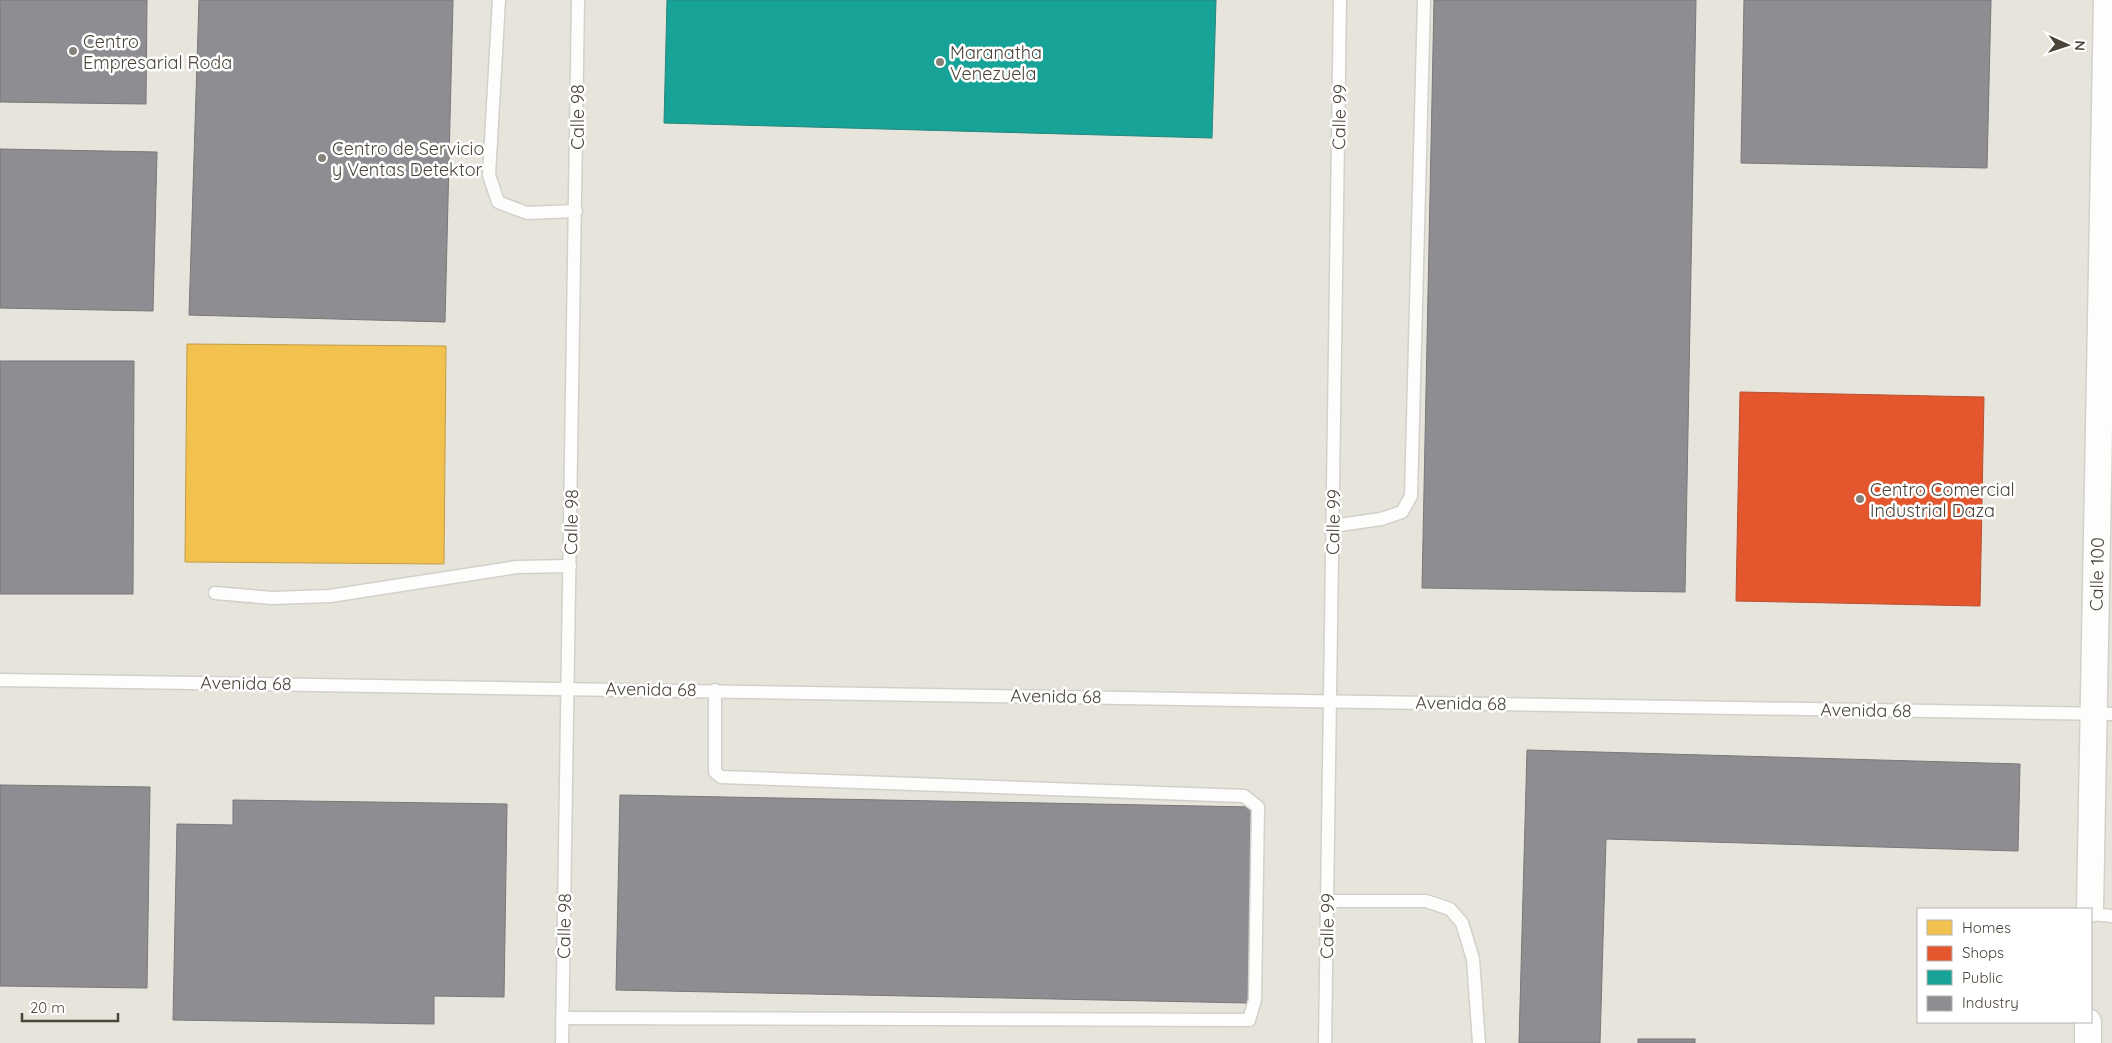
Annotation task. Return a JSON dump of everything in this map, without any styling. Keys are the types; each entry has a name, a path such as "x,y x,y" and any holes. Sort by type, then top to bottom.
{"street":[{"name":"Calle 100","path":"2090,908 2103,714 2107,0"},
{"path":"2088,1023 2088,1043"}],"lane":[{"path":"499,0 489,175 498,202 527,213 576,211"},
{"name":"Calle 98","path":"562,1043 578,0"},
{"name":"Calle 99","path":"1325,1043 1334,526 1340,0"},
{"path":"1334,526 1381,519 1402,512 1411,496 1424,0"},
{"path":"215,593 272,598 330,596 517,567 570,566"},
{"name":"Avenida 68","path":"0,680 715,690 2103,714"},
{"path":"562,1018 1249,1020 1255,1000 1258,807 1244,796 721,777 715,772 715,690"},
{"path":"1327,901 1426,901 1450,909 1462,923 1473,959 1479,1043"},
{"path":"2092,914 2112,916"}],"shaded area":[{"path":"0,0 2112,0 2112,1043 0,1043"}],"building: Homes":[{"path":"187,344 446,346 444,564 185,562"}],"building: Shops":[{"name":"Centro Comercial Industrial Daza","path":"1740,392 1984,397 1980,606 1736,601"}],"building: Public":[{"name":"Maranatha Venezuela","path":"667,0 1216,0 1212,138 664,123"}],"building: Industry":[{"name":"Centro Empresarial Roda","path":"0,0 147,0 146,104 0,102"},
{"name":"Centro de Servicio y Ventas Detektor","path":"199,0 453,0 445,322 189,315"},
{"path":"1434,0 1696,0 1685,592 1422,588"},
{"path":"1744,0 1991,0 1987,168 1741,163"},
{"path":"0,149 157,152 153,311 0,308"},
{"path":"0,361 134,361 133,594 0,594"},
{"path":"1527,750 2020,764 2018,851 1606,839 1600,1043 1519,1043"},
{"path":"0,785 150,787 147,988 0,986"},
{"path":"620,795 1252,807 1248,1003 616,990"},
{"path":"233,800 507,804 504,997 434,996 434,1024 173,1020 177,824 233,825"},
{"path":"1638,1039 1695,1039 1695,1043 1638,1043"}],"place":[{"name":"Centro Empresarial Roda","path":"73,51"},
{"name":"Maranatha Venezuela","path":"940,62"},
{"name":"Centro de Servicio y Ventas Detektor","path":"322,158"},
{"name":"Centro Comercial Industrial Daza","path":"1860,499"}]}
